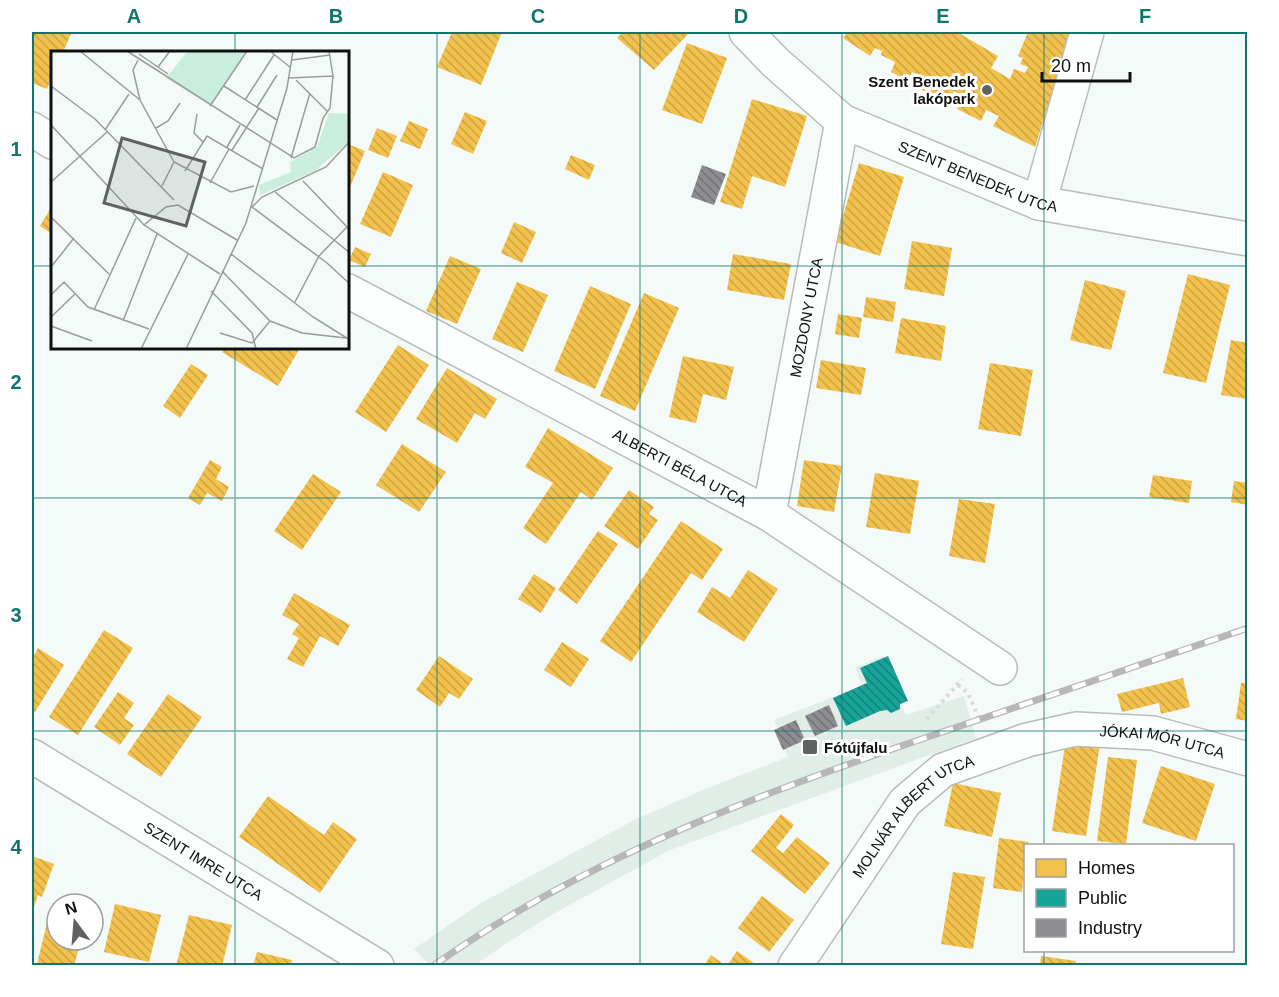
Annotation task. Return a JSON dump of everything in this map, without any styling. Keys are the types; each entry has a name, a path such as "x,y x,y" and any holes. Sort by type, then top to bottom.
{"street":[{"name":"SZENT BENEDEK UTCA","path":"746,32 842,121 1039,203 1248,239"},
{"path":"1039,203 1087,32"},
{"name":"MOZDONY UTCA","path":"769,514 842,121"},
{"path":"32,129 51,141"},
{"name":"ALBERTI BÉLA UTCA","path":"350,292 769,514 989,660"},
{"name":"MOLNÁR ALBERT UTCA","path":"795,966 905,802 944,771 1027,740 1076,729"},
{"name":"JÓKAI MÓR UTCA","path":"1076,729 1153,733 1248,759"},
{"name":"SZENT IMRE UTCA","path":"32,756 376,966"}],"path":[{"path":"927,719 958,685 989,660"},
{"path":"958,685 968,693 991,752"}],"shaded area":[{"path":"883,656 906,715 964,696 976,738 670,850 553,914 475,965 430,965 414,949 481,903 634,820 705,789 788,757 774,720 862,686 855,667"}],"building: Homes":[{"path":"32,32 72,32 63,51 51,51 51,79 47,89 32,83"},
{"path":"452,32 502,32 481,85 437,67"},
{"path":"623,32 690,32 654,70 617,38"},
{"name":"Szent Benedek lakópark","path":"848,32 957,32 998,56 991,68 1010,79 1014,69 1025,73 1028,67 1020,64 1023,58 1018,56 1028,32 1071,32 1035,147 993,126 999,116 986,110 981,121 957,109 963,96 954,91 947,103 918,88 924,78 912,72 908,81 891,72 895,62 881,55 882,51 875,48 870,56 843,38"},
{"path":"687,43 727,58 702,124 662,110"},
{"path":"752,99 807,116 785,187 752,176 742,209 720,202"},
{"path":"465,112 487,121 473,154 451,144"},
{"path":"409,121 428,129 420,149 400,141"},
{"path":"377,128 397,136 388,158 368,150"},
{"path":"350,145 365,151 350,187"},
{"path":"571,155 595,165 589,180 565,169"},
{"path":"859,163 904,177 880,256 835,242"},
{"path":"383,172 413,185 391,237 360,224"},
{"path":"51,208 51,233 40,226"},
{"path":"514,222 536,232 522,263 501,253"},
{"path":"912,241 952,248 944,296 904,289"},
{"path":"355,247 371,254 365,267 350,260"},
{"path":"733,254 791,264 784,300 727,290"},
{"path":"450,256 481,269 457,324 426,311"},
{"path":"1188,274 1230,285 1206,383 1163,373"},
{"path":"1085,280 1126,291 1111,350 1070,340"},
{"path":"517,282 548,295 523,352 492,339"},
{"path":"590,286 631,304 595,389 554,371"},
{"path":"644,293 679,308 635,411 600,396"},
{"path":"866,297 896,302 893,322 863,317"},
{"path":"838,314 862,318 859,338 835,334"},
{"path":"901,318 946,326 941,361 895,353"},
{"path":"1231,340 1248,343 1248,399 1221,395"},
{"path":"398,345 429,365 386,432 355,412"},
{"path":"223,350 299,350 278,386 222,352"},
{"path":"683,356 734,367 726,400 703,394 696,423 669,417"},
{"path":"821,360 866,368 861,395 816,388"},
{"path":"990,363 1033,370 1021,436 978,429"},
{"path":"191,364 208,375 180,418 163,406"},
{"path":"447,368 497,399 485,419 475,413 457,443 416,419"},
{"path":"548,428 613,468 592,500 581,492 546,544 523,528 553,483 525,467"},
{"path":"402,444 446,472 419,512 376,485"},
{"path":"210,460 222,467 216,479 229,487 222,501 207,493 200,505 188,498"},
{"path":"804,460 842,466 834,512 797,506"},
{"path":"875,473 919,481 910,534 866,527"},
{"path":"313,474 341,492 302,550 274,531"},
{"path":"1153,475 1192,481 1189,503 1149,497"},
{"path":"1234,481 1248,483 1248,505 1231,502"},
{"path":"629,490 654,507 649,514 658,520 638,549 604,526"},
{"path":"959,499 995,504 985,563 949,556"},
{"path":"681,521 723,549 702,580 691,573 631,662 600,641"},
{"path":"598,531 618,544 577,604 558,590"},
{"path":"748,570 778,589 744,642 697,612 712,587 730,598"},
{"path":"534,574 556,588 541,613 518,599"},
{"path":"294,593 350,625 338,646 320,636 303,667 287,659 299,638 292,634 299,624 282,615"},
{"path":"104,630 133,648 78,735 49,717"},
{"path":"562,642 589,659 571,687 544,670"},
{"path":"38,648 64,665 35,712 32,710 32,659"},
{"path":"439,656 473,679 459,699 449,693 440,707 416,690"},
{"path":"1183,678 1190,707 1161,714 1159,703 1122,712 1117,694"},
{"path":"1241,683 1248,683 1248,721 1236,719"},
{"path":"118,692 134,703 124,718 134,725 120,745 94,727"},
{"path":"168,694 202,717 161,777 127,754"},
{"path":"1066,739 1100,744 1086,836 1052,831"},
{"path":"1108,757 1137,760 1126,844 1097,841"},
{"path":"1161,766 1215,784 1196,841 1142,823"},
{"path":"953,783 1001,793 992,837 944,826"},
{"path":"268,796 324,835 333,822 357,839 320,893 239,837"},
{"path":"781,814 794,825 776,848 783,853 797,837 830,863 805,894 751,851"},
{"path":"999,838 1029,842 1024,844 1022,892 993,888"},
{"path":"32,856 54,864 42,897 38,895 32,913"},
{"path":"953,872 985,877 973,949 941,944"},
{"path":"762,896 794,920 769,952 738,928"},
{"path":"115,904 161,915 149,962 104,952"},
{"path":"189,915 232,925 222,966 176,966"},
{"path":"45,931 45,952 78,952 74,966 37,964"},
{"path":"737,951 758,966 727,966"},
{"path":"257,952 292,960 291,966 253,966"},
{"path":"711,955 726,966 704,966"},
{"path":"1041,956 1076,961 1075,966 1040,966"}],"building: Public":[{"path":"888,656 908,701 900,704 900,709 891,713 887,710 880,711 846,726 833,698 867,683 860,668"}],"building: Industry":[{"path":"702,165 726,174 714,205 691,197"},
{"path":"829,705 838,726 815,736 805,716"},
{"path":"796,720 805,740 783,750 774,730"}],"railway":[{"path":"433,966 496,924 562,887 698,822 838,768 1248,628"}],"place":[{"name":"Szent Benedek lakópark","path":"987,90"},
{"name":"Fótújfalu","path":"810,747"}]}
